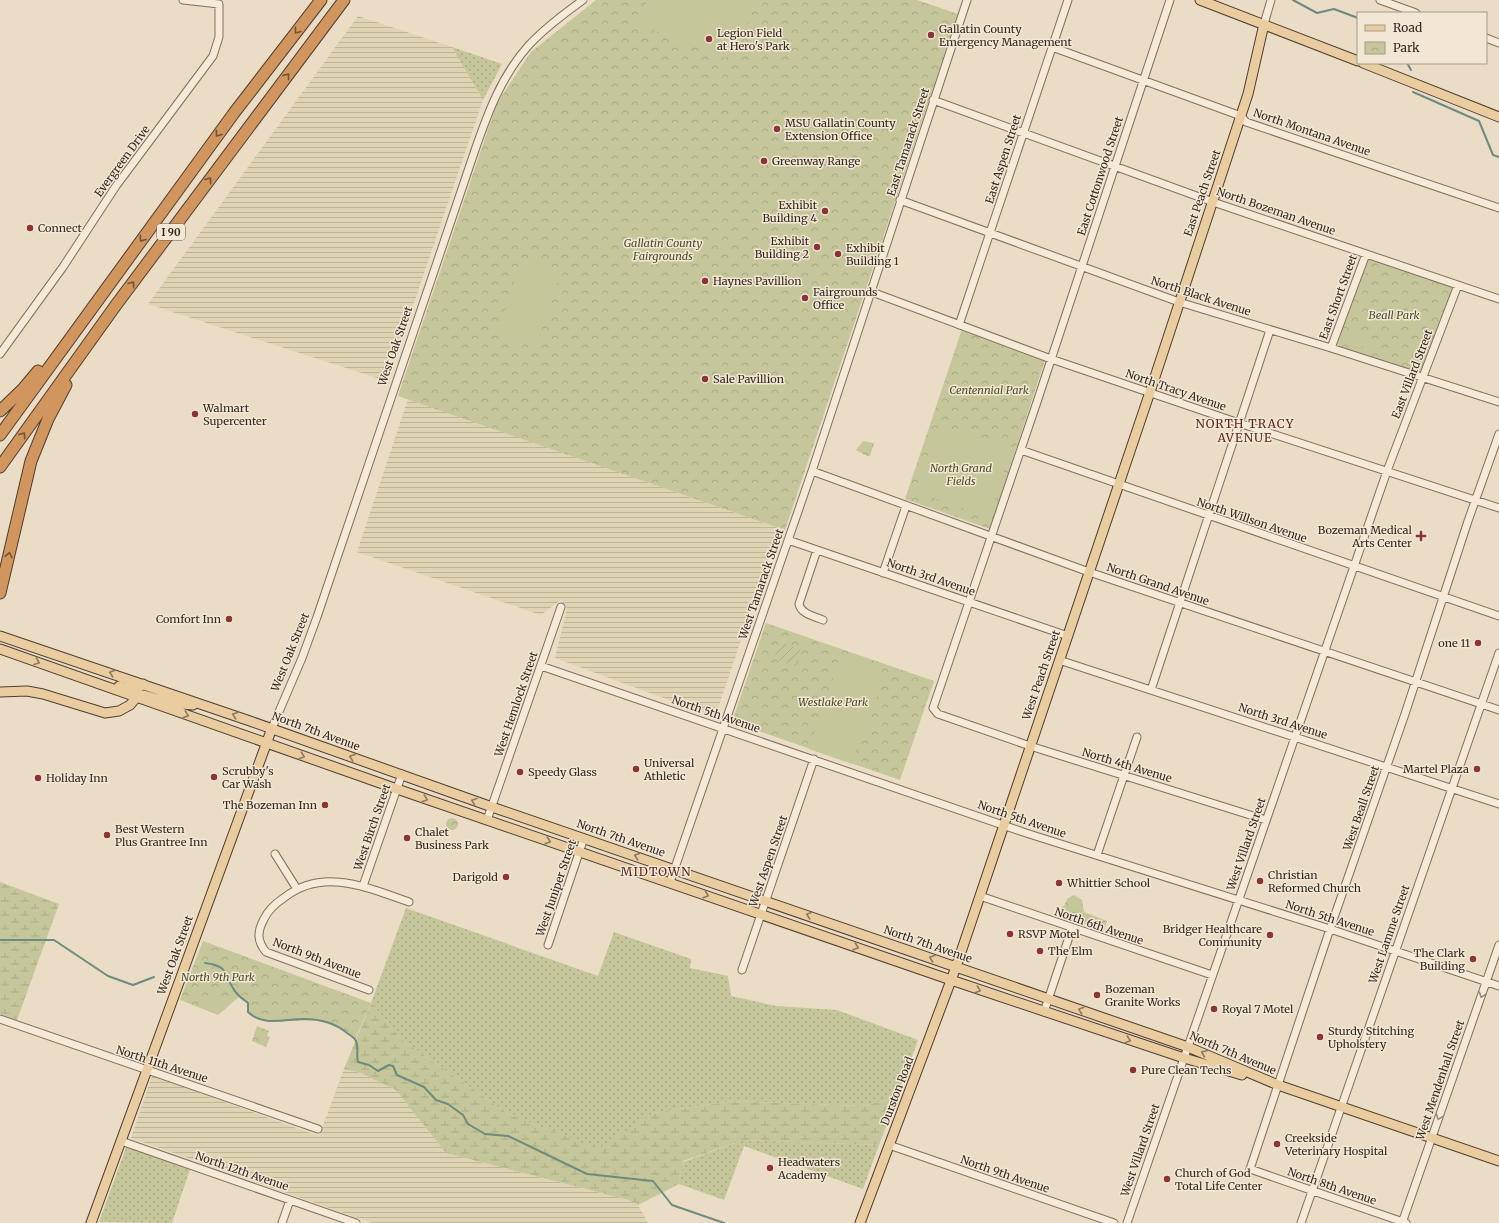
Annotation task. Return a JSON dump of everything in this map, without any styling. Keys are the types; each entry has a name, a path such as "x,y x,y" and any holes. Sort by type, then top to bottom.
{"highway":[{"name":"I 90","path":"0,435 234,113 321,0"},
{"name":"I 90","path":"0,467 116,305 344,0"},
{"path":"0,411 23,389 96,302"},
{"path":"0,593 31,461 48,419 66,385 116,305"}],"main road":[{"path":"1200,0 1357,61"},
{"name":"East Peach Street","path":"1150,392 1248,94 1264,24"},
{"path":"1366,64 1499,117"},
{"name":"West Peach Street","path":"956,967 1150,392"},
{"name":"North 7th Avenue","path":"0,636 272,728 492,807 674,868 956,967 1188,1046 1278,1085"},
{"name":"North 7th Avenue","path":"0,649 397,789 1044,1012 1184,1058 1278,1085 1499,1162"},
{"path":"54,669 81,673 130,689 138,688 143,684"},
{"path":"0,692 23,691 43,694 105,713 119,711 130,705 136,698 147,695 171,702 207,706"},
{"name":"West Oak Street","path":"91,1223 265,743 272,728"},
{"name":"Durston Road","path":"860,1223 956,967"}],"street":[{"name":"Evergreen Drive","path":"0,354 63,267 116,186 213,56 219,37 219,4 183,0"},
{"name":"West Oak Street","path":"272,728 302,658 317,617 474,153 494,99 528,46 541,33 583,0"},
{"name":"East Tamarack Street","path":"872,292 900,200 967,0"},
{"name":"East Aspen Street","path":"959,325 1068,0"},
{"name":"East Cottonwood Street","path":"970,602 1170,0"},
{"name":"East Peach Street","path":"1264,24 1271,0"},
{"path":"1380,0 1413,12"},
{"path":"1487,38 1499,43"},
{"name":"North Montana Avenue","path":"1052,47 1241,116 1246,122 1499,208"},
{"name":"North Bozeman Avenue","path":"933,100 1213,202 1499,299"},
{"name":"North Black Avenue","path":"900,200 1179,302 1331,348 1499,402"},
{"name":"East Short Street","path":"1331,348 1366,254"},
{"name":"East Villard Street","path":"1387,472 1458,285"},
{"name":"North Tracy Avenue","path":"872,292 1051,359 1239,423 1499,508"},
{"name":"West Tamarack Street","path":"670,882 812,472 872,292"},
{"path":"1152,690 1270,330"},
{"name":"West Beall Street","path":"1250,1169 1330,929 1387,767 1475,500 1499,434"},
{"name":"North Willson Avenue","path":"1021,450 1499,616"},
{"name":"North Grand Avenue","path":"812,472 1089,572 1499,710"},
{"name":"West Villard Street","path":"1127,1223 1387,472"},
{"path":"883,573 906,506"},
{"name":"North 3rd Avenue","path":"788,540 1068,636"},
{"path":"817,550 799,604 801,610 823,620"},
{"name":"North 4th Avenue","path":"970,602 934,708 938,714 1030,746 1266,820"},
{"name":"West Hemlock Street","path":"487,820 561,607"},
{"name":"West Lamme Street","path":"1301,1223 1340,1107 1499,653"},
{"name":"North 3rd Avenue","path":"1059,660 1499,804"},
{"name":"North 5th Avenue","path":"541,666 723,727 1004,825 1330,929 1499,986"},
{"path":"1097,855 1137,737"},
{"name":"West Aspen Street","path":"742,970 814,759"},
{"name":"West Birch Street","path":"363,886 402,774"},
{"name":"West Juniper Street","path":"548,945 584,838"},
{"path":"275,854 297,889 321,881 344,882 363,886 409,902"},
{"name":"North 9th Avenue","path":"297,889 270,909 258,934 260,945 266,952 369,990"},
{"name":"North 6th Avenue","path":"980,896 1212,975"},
{"path":"1044,1012 1072,928"},
{"name":"West Mendenhall Street","path":"1403,1223 1431,1138 1499,945"},
{"name":"North 11th Avenue","path":"0,1019 146,1071 218,1094 318,1129"},
{"name":"North 12th Avenue","path":"121,1141 356,1223"},
{"name":"North 9th Avenue","path":"889,1145 1114,1223"},
{"name":"North 8th Avenue","path":"1250,1169 1403,1223"},
{"path":"282,1223 290,1200"}],"shaded area":[{"path":"358,16 452,47 483,100 404,332 380,379 148,304"},
{"path":"408,399 779,528 715,717 555,658 567,608 561,600 541,615 357,552"},
{"path":"344,1069 361,1073 396,1089 446,1153 629,1200 638,1205 648,1223 372,1223 131,1138 152,1076 319,1136"}],"green space":[{"name":"Gallatin County Fairgrounds","path":"596,0 917,0 958,14 785,530 398,396 497,103 531,52"},
{"name":"Legion Field at Hero's Park","path":"647,0 749,0 749,19 738,52 725,58 640,25"},
{"path":"452,47 502,64 483,100"},
{"name":"Beall Park","path":"1366,254 1458,285 1423,377 1331,348"},
{"path":"523,257 562,270 536,346 497,333"},
{"name":"Centennial Park","path":"962,329 1045,360 990,529 905,499"},
{"path":"1345,330 1372,338 1369,349 1342,340"},
{"name":"North Grand Fields","path":"943,426 1008,447 1010,452 991,513 985,516 919,493 916,488 938,427"},
{"path":"863,441 874,443 870,456 856,450"},
{"name":"Westlake Park","path":"766,623 934,681 900,780 732,722"},
{"path":"779,642 801,650 796,666 774,659"},
{"path":"851,657 873,666 882,677 866,738 858,744 852,764 809,749 836,670 844,658"},
{"path":"452,818 456,820 458,824 456,828 452,830 448,828 446,824 448,820"},
{"path":"0,882 59,904 17,1020 0,1014"},
{"path":"1074,895 1082,900 1084,912 1107,921 1104,931 1054,914 1056,910 1064,906 1067,899"},
{"path":"406,908 598,976 614,932 691,959 690,968 728,976 731,996 776,1006 837,1010 918,1040 897,1098 862,1106 732,1101 654,1113 599,1150 507,1113 402,1040 371,1003"},
{"name":"North 9th Park","path":"203,941 371,1003 355,1040 340,1028 329,1023 308,1020 275,1021 256,1017 248,1012 248,1003 239,997 218,1015 180,1000"},
{"path":"209,993 220,995 219,1006 208,1004"},
{"path":"371,1003 402,1040 507,1113 598,1149 654,1113 732,1101 862,1106 897,1098 879,1145 744,1140 683,1161 679,1184 638,1205 629,1200 446,1153 396,1090 361,1073 344,1069"},
{"path":"257,1026 269,1031 267,1036 270,1037 266,1047 252,1041"},
{"path":"744,1140 879,1145 863,1189 744,1146 724,1200 679,1184 683,1162"},
{"path":"127,1145 191,1166 172,1223 99,1222"}],"waterway":[{"path":"1293,0 1317,13 1334,9 1357,18"},
{"path":"1408,64 1411,70"},
{"path":"1413,92 1479,121 1493,155 1499,157"},
{"path":"0,940 54,940 108,976 133,985 154,977"},
{"path":"205,963 218,966 224,971 236,993 248,1003 248,1012 254,1017 267,1021 304,1019 315,1020 327,1022 337,1027 352,1036 356,1041 358,1062 369,1065 378,1071 389,1065 393,1066 397,1075 424,1087 436,1100 448,1104 463,1115 468,1124 485,1134 508,1136 587,1174 653,1181 672,1205 724,1223"}],"place":[{"name":"Gallatin County Emergency Management","path":"931,35"},
{"name":"Legion Field at Hero's Park","path":"709,39"},
{"name":"MSU Gallatin County Extension Office","path":"777,129"},
{"name":"Greenway Range","path":"764,161"},
{"name":"Exhibit Building 4","path":"825,211"},
{"name":"Connect","path":"30,228"},
{"name":"Exhibit Building 2","path":"817,247"},
{"name":"Exhibit Building 1","path":"838,254"},
{"name":"Haynes Pavillion","path":"705,281"},
{"name":"Fairgrounds Office","path":"805,298"},
{"name":"Sale Pavillion","path":"705,379"},
{"name":"Walmart Supercenter","path":"195,414"},
{"name":"Bozeman Medical Arts Center","path":"1421,536"},
{"name":"Comfort Inn","path":"229,619"},
{"name":"one 11","path":"1478,643"},
{"name":"Universal Athletic","path":"636,769"},
{"name":"Martel Plaza","path":"1477,769"},
{"name":"Speedy Glass","path":"520,772"},
{"name":"Scrubby's Car Wash","path":"214,777"},
{"name":"Holiday Inn","path":"38,778"},
{"name":"The Bozeman Inn","path":"325,805"},
{"name":"Best Western Plus Grantree Inn","path":"107,835"},
{"name":"Chalet Business Park","path":"407,838"},
{"name":"Darigold","path":"506,877"},
{"name":"Christian Reformed Church","path":"1260,881"},
{"name":"Whittier School","path":"1059,883"},
{"name":"RSVP Motel","path":"1010,934"},
{"name":"Bridger Healthcare Community","path":"1270,935"},
{"name":"The Elm","path":"1040,951"},
{"name":"The Clark Building","path":"1473,959"},
{"name":"Bozeman Granite Works","path":"1097,995"},
{"name":"Royal 7 Motel","path":"1214,1009"},
{"name":"Sturdy Stitching Upholstery","path":"1320,1037"},
{"name":"Pure Clean Techs","path":"1133,1070"},
{"name":"Creekside Veterinary Hospital","path":"1277,1144"},
{"name":"Headwaters Academy","path":"770,1168"},
{"name":"Church of God Total Life Center","path":"1167,1179"}],"district":[{"name":"NORTH TRACY AVENUE","path":"1245,430"},
{"name":"MIDTOWN","path":"656,871"}]}
